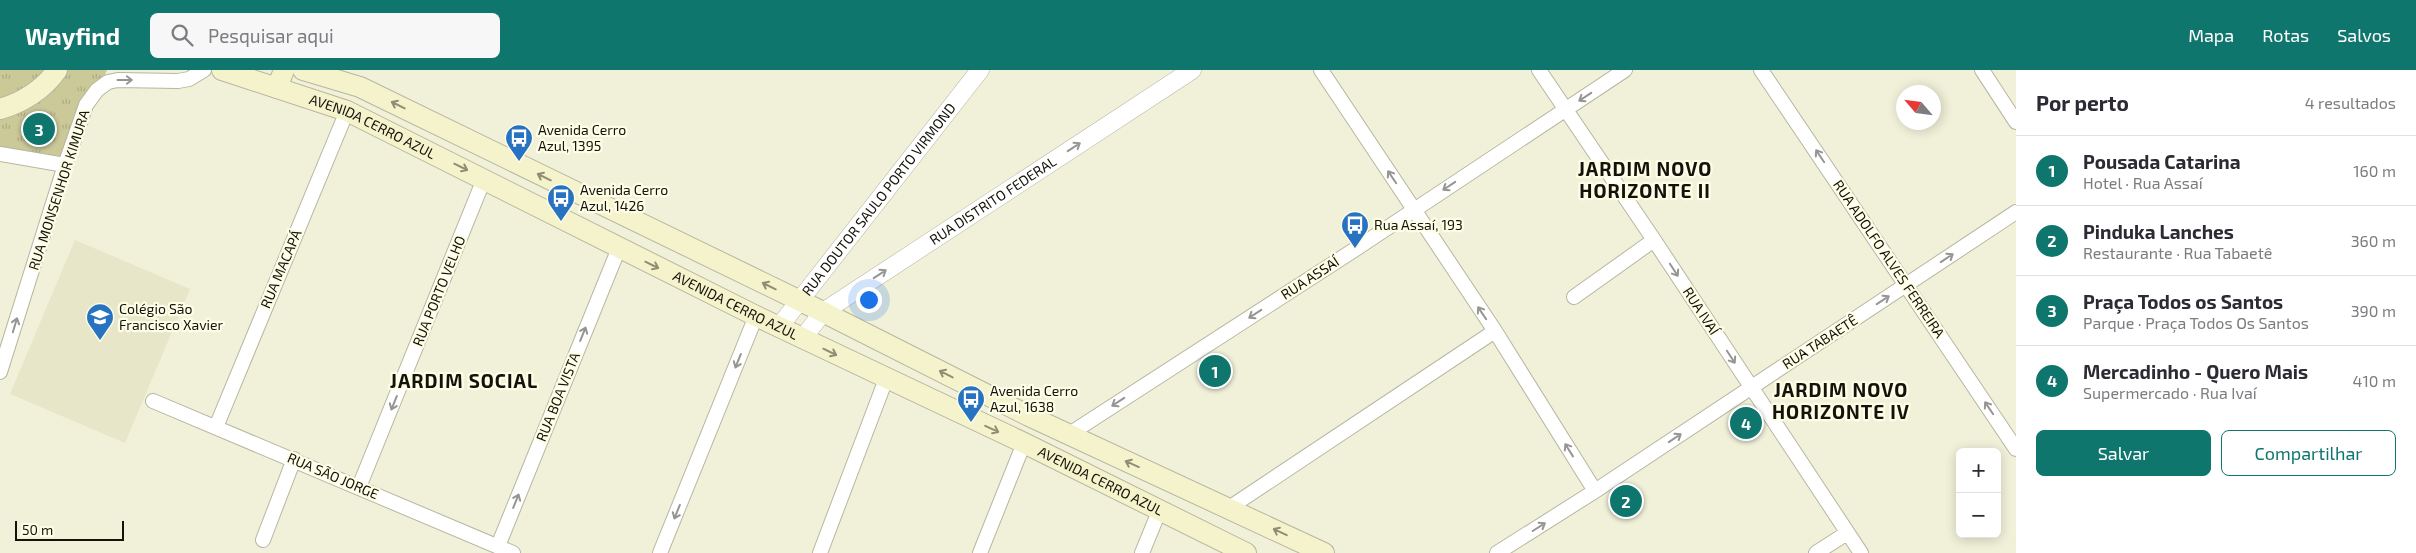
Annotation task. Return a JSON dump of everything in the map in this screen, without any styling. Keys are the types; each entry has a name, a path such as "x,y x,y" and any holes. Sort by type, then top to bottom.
{"main road":[{"path":"0,109 27,98 52,78 58,70"},
{"name":"AVENIDA CERRO AZUL","path":"222,70 285,84 347,111 756,316 1024,443 1246,553"},
{"path":"285,84 302,70"},
{"name":"AVENIDA CERRO AZUL","path":"302,70 360,86 823,312 1068,435 1324,553"},
{"path":"963,415 964,406 968,402 977,402 1010,414 1029,416"}],"street":[{"name":"RUA MONSENHOR KIMURA","path":"0,372 86,104 97,90 108,82 118,80 178,82 189,79 204,70"},
{"name":"RUA DOUTOR SAULO PORTO VIRMOND","path":"779,327 980,70"},
{"name":"RUA DISTRITO FEDERAL","path":"803,338 823,312 1192,70"},
{"path":"1321,70 1494,331 1595,491"},
{"name":"RUA IVAÍ","path":"1539,70 1861,553"},
{"name":"RUA ASSAÍ","path":"1068,435 1625,70"},
{"name":"RUA ADOLFO ALVES FERREIRA","path":"1761,70 2016,449"},
{"path":"1982,70 2016,122"},
{"name":"RUA MACAPÁ","path":"216,427 347,111"},
{"path":"0,154 65,165"},
{"name":"RUA PORTO VELHO","path":"360,487 484,179"},
{"name":"RUA TABAETÊ","path":"1497,553 1595,491 2016,212"},
{"path":"1574,297 1654,240"},
{"name":"RUA BOA VISTA","path":"498,546 618,248"},
{"path":"660,553 756,316"},
{"path":"1229,508 1494,331"},
{"path":"820,553 886,379"},
{"name":"RUA SÃO JORGE","path":"152,401 514,553"},
{"path":"980,553 1024,443"},
{"path":"263,540 294,459"},
{"path":"1142,553 1160,509"},
{"path":"1816,553 1847,533"}],"shaded area":[{"name":"Colégio São Francisco Xavier","path":"75,240 190,289 125,443 10,394"}],"green space":[{"path":"0,70 107,70 65,165 0,154"}],"place":[{"name":"Praça Todos os Santos","path":"39,129"},
{"name":"Avenida Cerro Azul, 1395","path":"519,162"},
{"name":"Avenida Cerro Azul, 1426","path":"561,222"},
{"name":"Rua Assaí, 193","path":"1355,249"},
{"name":"Colégio São Francisco Xavier","path":"100,341"},
{"name":"Pousada Catarina","path":"1215,371"},
{"name":"Avenida Cerro Azul, 1638","path":"971,423"},
{"name":"Mercadinho - Quero Mais","path":"1746,423"},
{"name":"Pinduka Lanches","path":"1626,501"}],"district":[{"name":"JARDIM NOVO HORIZONTE II","path":"1645,180"},
{"name":"JARDIM SOCIAL","path":"464,381"},
{"name":"JARDIM NOVO HORIZONTE IV","path":"1841,401"}]}
